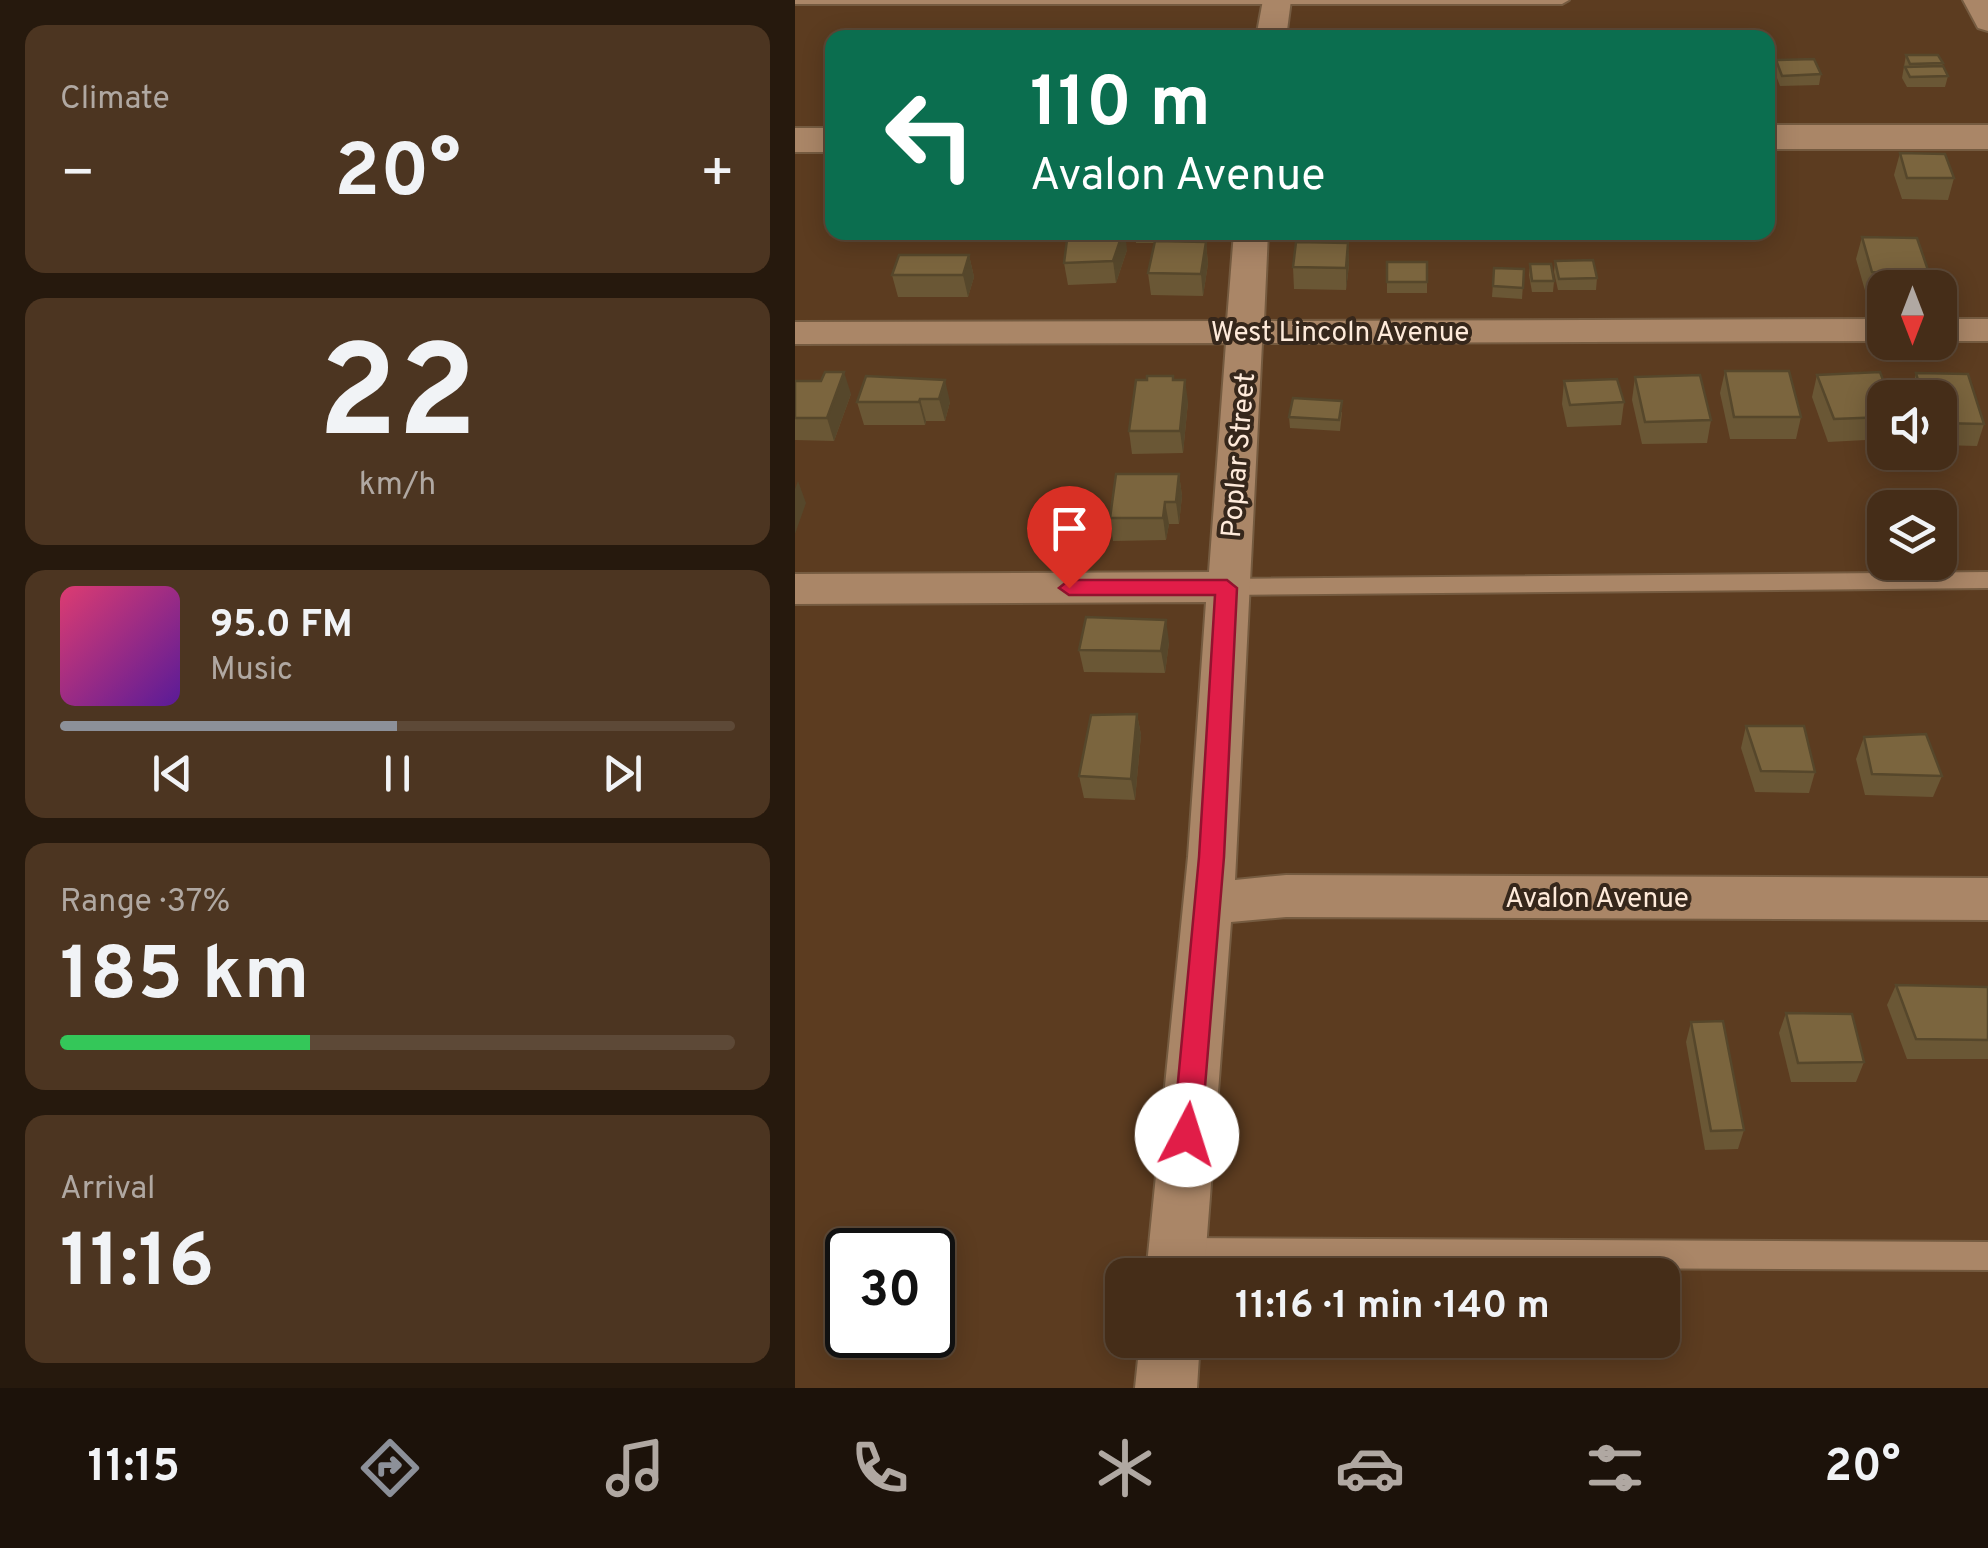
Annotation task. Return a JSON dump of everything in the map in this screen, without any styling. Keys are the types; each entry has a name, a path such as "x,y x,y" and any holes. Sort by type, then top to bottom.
{"street":[{"path":"1977,0 1988,22"},
{"path":"1272,30 1277,1"},
{"path":"1775,138 1988,137"},
{"path":"795,140 825,140"},
{"name":"Poplar Street","path":"1176,1258 1206,903 1251,240"},
{"name":"West Lincoln Avenue","path":"795,333 1867,330"},
{"path":"1957,330 1988,330"},
{"path":"795,588 1227,588"},
{"name":"Avalon Avenue","path":"1206,903 1286,896 1988,899"},
{"path":"1166,1388 1168,1358"}],"lane":[{"path":"795,0 1562,0"},
{"path":"1227,588 1988,580"},
{"path":"1680,1259 1988,1256"}],"building":[{"path":"1906,55 1938,55 1943,63 1910,64"},
{"path":"1814,59 1821,74 1782,76 1776,60"},
{"path":"1943,66 1948,76 1910,77 1905,67"},
{"path":"1900,153 1945,154 1954,178 1907,178"},
{"path":"1862,237 1917,238 1928,270 1871,270"},
{"path":"1067,240 1120,240 1113,261 1064,263"},
{"path":"1155,241 1206,242 1201,274 1148,273"},
{"path":"1296,242 1348,243 1346,268 1293,267"},
{"path":"899,255 969,255 963,275 892,275"},
{"path":"1593,260 1597,278 1559,279 1555,261"},
{"path":"1387,262 1427,262 1427,282 1387,282"},
{"path":"1530,264 1551,264 1554,281 1532,281"},
{"path":"1494,268 1524,269 1523,288 1493,286"},
{"path":"1725,371 1789,371 1801,417 1734,417"},
{"path":"825,372 844,372 827,418 795,418 795,381 821,381"},
{"path":"1880,372 1883,380 1867,380 1867,418 1834,419 1817,375"},
{"path":"1916,373 1968,374 1984,424 1957,423 1957,380 1918,380"},
{"path":"1700,375 1711,420 1645,422 1635,377"},
{"path":"866,376 945,380 939,399 857,402"},
{"path":"1147,376 1185,380 1180,431 1129,431 1136,380 1147,380"},
{"path":"1617,379 1624,402 1570,405 1564,381"},
{"path":"1293,398 1342,401 1339,420 1289,417"},
{"path":"1116,474 1179,474 1176,502 1165,502 1163,518 1110,518"},
{"path":"1086,617 1166,620 1161,651 1079,650"},
{"path":"1137,714 1131,779 1079,776 1091,715"},
{"path":"1746,726 1804,726 1815,772 1761,771"},
{"path":"1926,734 1942,776 1872,774 1864,737"},
{"path":"1896,985 1988,987 1988,1040 1916,1039"},
{"path":"1786,1013 1852,1014 1864,1062 1798,1063"},
{"path":"1723,1021 1744,1130 1711,1131 1691,1022"}],"route":[{"path":"1069,588 1227,588 1211,857 1187,1135"}]}
